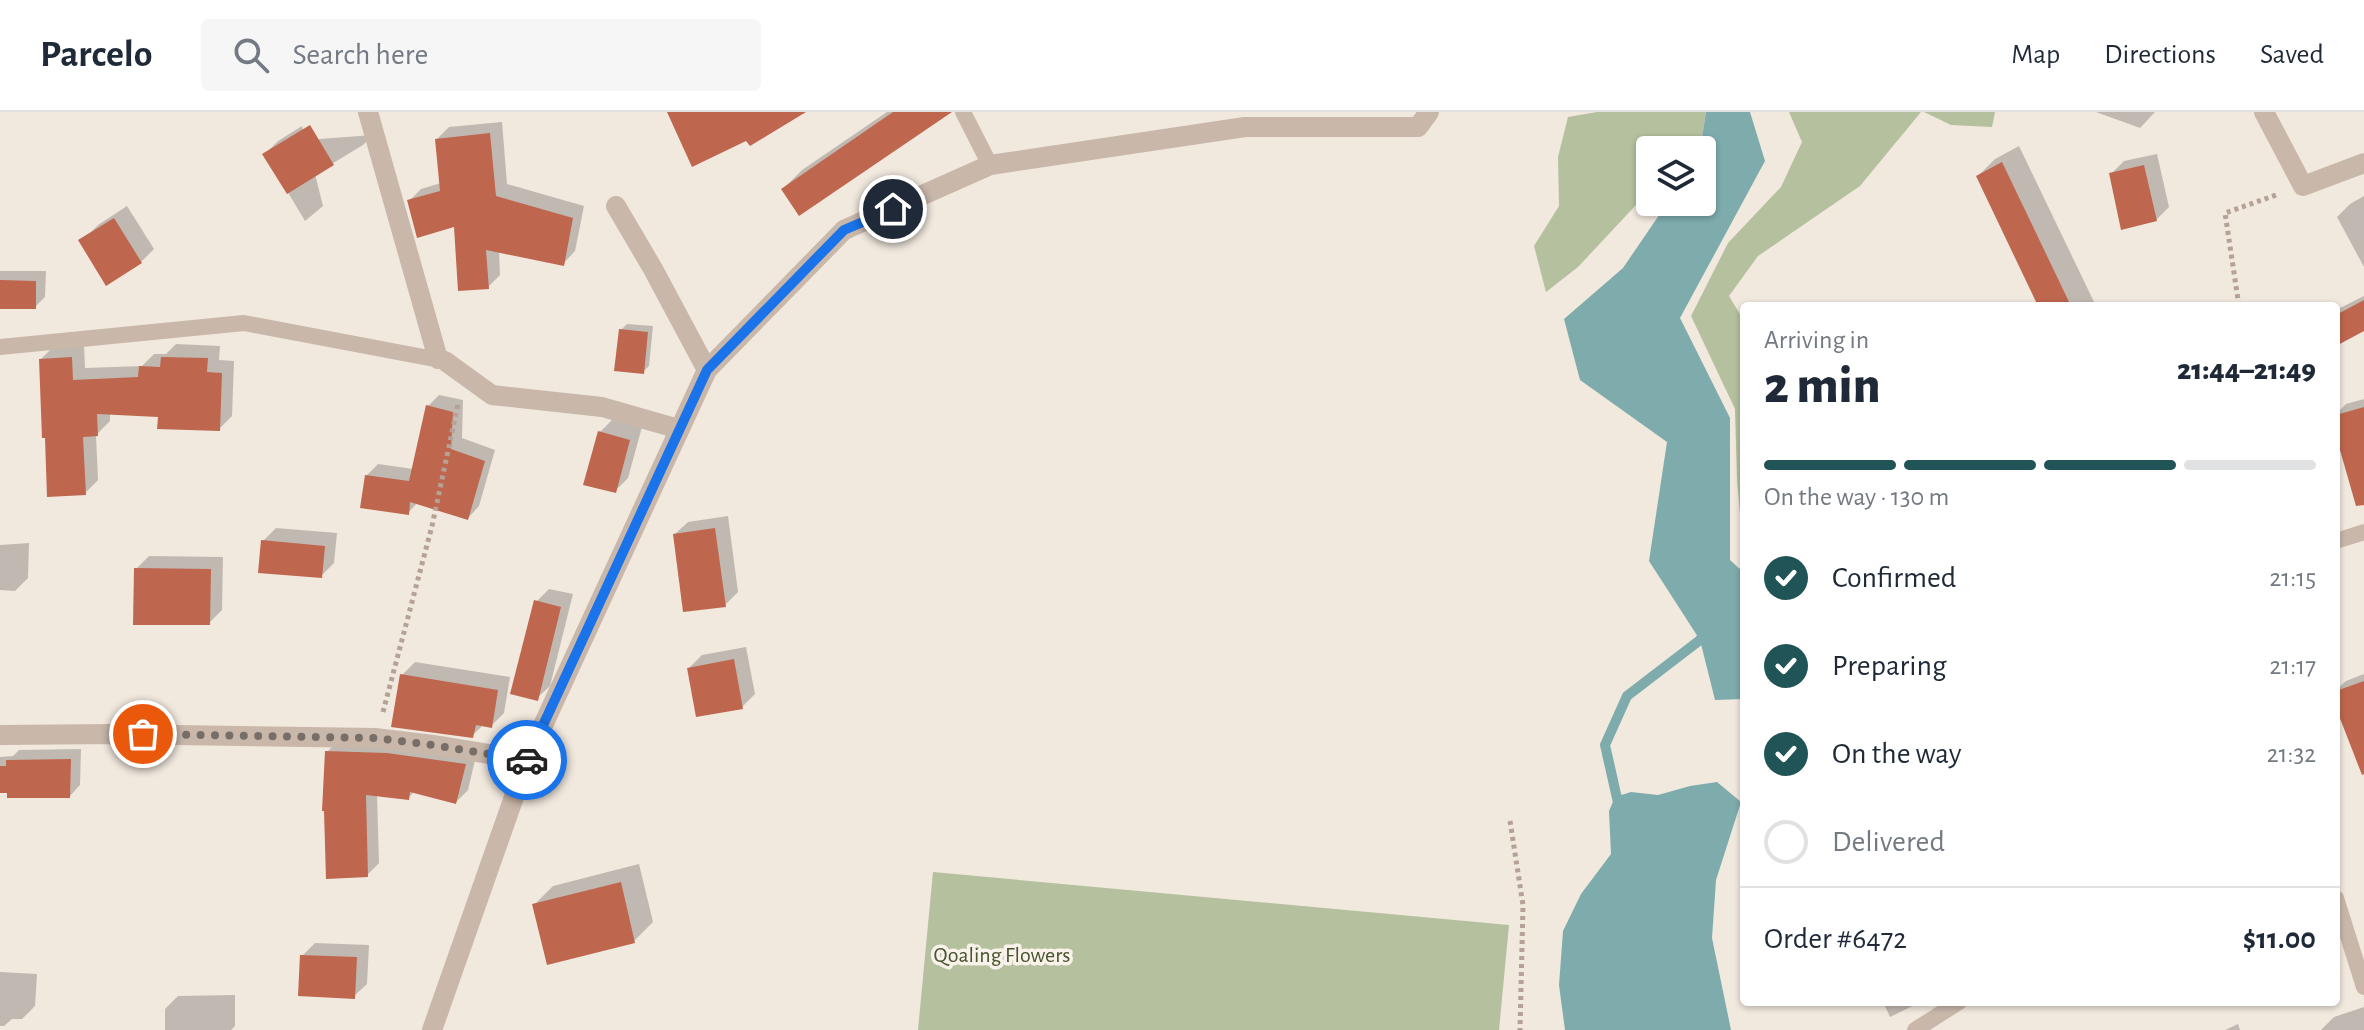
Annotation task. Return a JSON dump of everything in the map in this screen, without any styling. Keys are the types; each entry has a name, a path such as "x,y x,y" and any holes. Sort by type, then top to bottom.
{"street":[{"path":"368,112 441,360 492,395 602,407 679,429"},
{"path":"432,1030 527,760 707,370 844,230 990,165 1287,119 1418,127 1429,112"},
{"path":"2264,112 2303,186 2364,163"},
{"path":"616,206 707,370"},
{"path":"0,735 375,738 527,760"}],"lane":[{"path":"963,112 990,165"},
{"path":"0,347 244,323 441,360"},
{"path":"2340,540 2364,532"},
{"path":"2340,911 2364,987"},
{"path":"1915,1030 1953,1006"}],"path":[{"path":"2238,302 2225,213 2303,186"},
{"path":"375,738 432,526 454,416 466,376"},
{"path":"1510,821 1523,905 1520,1030"}],"green space":[{"path":"1597,112 1706,112 1702,136 1636,136 1636,205 1578,267 1546,292 1534,246 1559,206 1558,157 1568,117"},
{"path":"1789,112 1921,112 1860,186 1758,256 1729,296 1740,314 1740,515 1735,409 1691,316 1728,243 1781,187 1802,142"},
{"path":"1924,112 1995,112 1992,127 1951,125"},
{"name":"Qoaling Flowers","path":"933,872 1509,925 1499,1030 918,1030"}],"water":[{"path":"1706,112 1750,112 1765,161 1680,318 1730,418 1730,560 1740,569 1740,699 1715,700 1700,640 1649,561 1667,442 1580,380 1564,319 1623,268 1658,216 1716,216 1716,136 1702,136"},
{"path":"1717,782 1740,801 1716,880 1712,938 1731,1030 1565,1030 1559,985 1563,931 1581,894 1611,854 1609,811 1615,797 1631,792 1658,795"}],"building":[{"path":"667,112 806,112 750,146 746,141 692,167"},
{"path":"893,112 952,112 799,216 781,189"},
{"path":"310,125 334,165 287,194 262,154"},
{"path":"490,133 496,196 573,218 564,266 486,250 489,289 458,291 454,227 417,238 407,200 440,191 435,139"},
{"path":"2002,162 2069,302 2036,302 1976,176"},
{"path":"2144,165 2157,221 2121,230 2109,173"},
{"path":"114,218 142,263 106,286 78,240"},
{"path":"0,280 36,281 36,309 0,309"},
{"path":"2364,300 2364,331 2340,344 2340,313"},
{"path":"619,329 648,332 644,374 614,371"},
{"path":"72,357 73,380 138,377 139,366 160,367 161,357 208,358 207,372 222,373 220,431 157,429 158,417 97,414 98,436 83,437 86,495 47,497 39,359"},
{"path":"426,405 453,412 451,449 485,461 468,520 410,502 409,515 360,508 365,475 409,481"},
{"path":"2364,407 2364,505 2356,506 2340,450 2340,414"},
{"path":"598,431 630,440 616,493 583,485"},
{"path":"715,528 726,607 683,612 673,534"},
{"path":"261,540 325,546 322,578 258,573"},
{"path":"134,568 211,569 210,625 133,625"},
{"path":"534,600 561,607 538,701 510,694"},
{"path":"734,659 743,709 696,717 687,668"},
{"path":"400,674 498,690 492,728 476,725 473,738 391,727"},
{"path":"2364,681 2362,775 2340,718 2340,690"},
{"path":"325,751 387,753 466,764 456,804 410,792 409,800 366,795 368,877 326,879 322,811"},
{"path":"71,759 70,798 7,798 7,793 0,793 0,766 6,766 6,760"},
{"path":"621,882 635,943 547,965 532,904"},
{"path":"300,955 357,957 355,999 298,996"}],"waterway":[{"path":"1619,807 1605,745 1627,696 1700,640 1705,631"}],"way so far":[{"path":"143,734 375,738 527,760"}],"route":[{"path":"527,760 707,370 844,230 893,209"}]}
